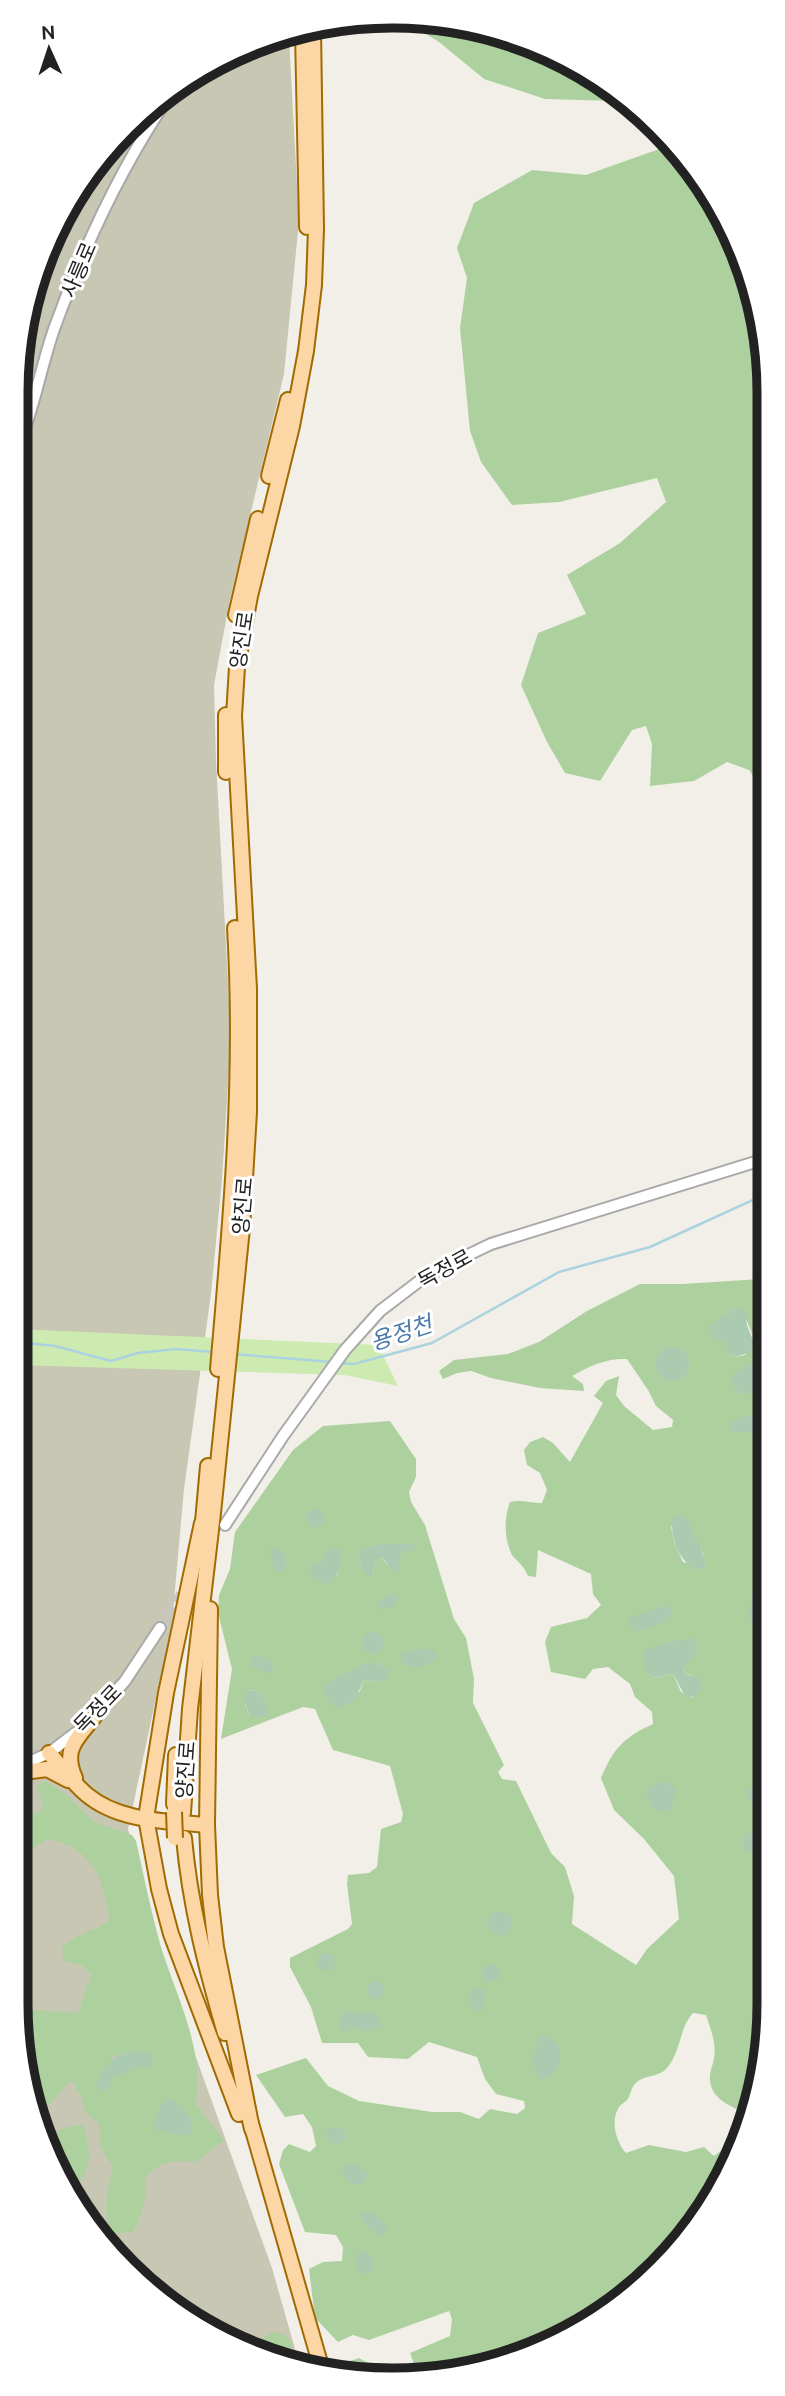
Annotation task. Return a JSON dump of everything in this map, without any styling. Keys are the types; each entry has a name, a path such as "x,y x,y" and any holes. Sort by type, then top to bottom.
{"main road":[{"name":"양진로","path":"310,2359 191,1943 174,1778 208,1518 250,1112 249,989 236,783 235,704 241,636 292,426 306,351 314,285 316,216 313,37"},
{"name":"양진로","path":"228,1317 239,1064 239,1002 225,738 227,682 240,594 299,345 307,242 303,39"},
{"path":"208,1518 166,1693 146,1818 159,1889 171,1934 239,2114"},
{"path":"208,1518 210,1588 207,1825 210,1895 216,1947 252,2129"},
{"path":"78,1786 69,1764 70,1752 94,1717"},
{"path":"48,1753 78,1786 94,1800 114,1811 146,1818 207,1825"},
{"path":"28,1770 47,1769 78,1786"},
{"name":"양진로","path":"180,1838 202,1955 319,2361"}],"street":[{"name":"사릉로","path":"28,413 54,329 77,273 110,198 143,135 157,114"},
{"name":"독정로","path":"225,1525 316,1389 365,1327 391,1302 418,1282 491,1244 757,1161"},
{"name":"독정로","path":"28,1764 48,1753 94,1717 135,1668 160,1628"}],"shaded area":[{"path":"289,43 299,221 284,374 230,599 214,685 231,1037 222,1179 211,1294 184,1489 172,1623 128,1829 172,1991 272,2268 297,2356 231,2330 190,2307 152,2278 118,2244 89,2206 56,2143 40,2098 31,2051 28,2004 28,392 31,345 47,275 77,210 103,171 152,118 190,89 231,66"}],"green space":[{"path":"418,29 464,35 510,47 575,77 611,101 545,99 484,79 439,42"},
{"path":"662,148 682,171 708,210 729,253 745,298 754,345 757,392 757,781 749,770 727,762 694,781 650,786 652,744 646,726 632,730 600,781 565,773 547,742 521,685 538,633 586,614 567,575 620,543 666,502 657,478 559,502 512,505 481,462 470,431 460,328 467,278 457,248 474,203 532,170 586,175"},
{"path":"757,1279 757,1310 754,1311 757,1323 757,1831 752,1831 757,1838 757,2004 750,2075 741,2111 714,2093 710,2077 715,2053 713,2036 706,2015 693,2013 685,2026 672,2062 660,2073 635,2083 627,2100 619,2107 615,2119 617,2137 626,2153 649,2145 686,2152 704,2147 714,2156 728,2146 708,2186 682,2225 633,2278 575,2319 532,2340 487,2356 415,2367 410,2353 450,2336 452,2319 449,2311 369,2340 353,2335 338,2342 315,2318 309,2269 323,2262 342,2261 343,2247 336,2235 305,2232 279,2164 283,2150 289,2144 310,2152 316,2146 312,2127 303,2114 285,2117 256,2075 306,2058 328,2086 359,2101 432,2112 460,2112 479,2119 490,2109 517,2114 525,2108 524,2101 496,2094 485,2079 477,2057 429,2042 408,2059 368,2057 358,2043 322,2043 311,2007 290,1967 290,1958 348,1929 352,1924 348,1875 369,1873 377,1867 381,1829 401,1822 403,1814 390,1766 333,1750 315,1709 303,1707 221,1739 232,1669 218,1613 219,1595 230,1569 235,1532 293,1450 323,1426 390,1421 416,1459 416,1477 409,1492 411,1502 425,1525 454,1619 466,1638 474,1679 473,1703 504,1765 498,1772 502,1779 516,1781 551,1853 565,1867 574,1896 572,1924 636,1965 647,1949 679,1919 674,1876 644,1839 614,1810 601,1778 610,1759 621,1745 653,1724 652,1712 635,1697 630,1684 608,1667 593,1669 585,1679 551,1672 545,1642 551,1627 587,1618 601,1605 593,1594 591,1574 538,1550 536,1577 528,1576 511,1553 506,1521 510,1502 542,1503 547,1490 540,1473 527,1465 524,1450 530,1442 543,1437 553,1443 570,1462 603,1403 594,1396 606,1381 619,1376 616,1395 624,1406 653,1430 672,1427 673,1420 656,1406 627,1359 598,1363 572,1376 583,1384 584,1391 540,1388 471,1371 443,1379 439,1371 454,1360 508,1354 539,1342 587,1311 640,1284","holes":["735,1308 747,1321 753,1336 745,1355 735,1357 729,1355 719,1320","671,1526 700,1548 705,1561 704,1568 683,1562 674,1542","404,1544 412,1544 414,1549 400,1553 387,1565 382,1557 375,1561 373,1574 361,1567 357,1555","342,1555 337,1575 312,1565","364,1663 376,1663 384,1667 381,1682 364,1680 359,1693 346,1673 354,1671","686,1664 683,1670 692,1675 701,1691 691,1698 681,1692 673,1674 654,1678 647,1673","251,1690 261,1695 249,1715 245,1704"]},
{"path":"735,1308 746,1310 753,1342 751,1352 735,1357 729,1355 724,1342 716,1340 708,1327"},
{"path":"28,1330 378,1345 398,1386 344,1375 28,1365"},
{"path":"672,1347 684,1352 689,1364 684,1376 672,1381 660,1376 655,1364 660,1352"},
{"path":"751,1364 757,1365 757,1392 744,1394 734,1389 731,1381 733,1374"},
{"path":"751,1416 757,1425 757,1435 731,1433 729,1424 742,1417"},
{"path":"315,1509 321,1512 324,1518 321,1524 315,1527 309,1524 306,1518 309,1512"},
{"path":"678,1515 688,1520 706,1561 704,1568 695,1570 684,1560 676,1547 672,1526 673,1518"},
{"path":"381,1544 412,1544 415,1549 400,1553 397,1572 392,1571 382,1557 375,1561 373,1574 368,1576 357,1555 366,1548"},
{"path":"334,1548 339,1549 342,1555 336,1576 327,1584 320,1582 314,1578 311,1565 323,1561 326,1554"},
{"path":"269,1550 281,1550 284,1555 284,1572 274,1570"},
{"path":"757,1586 757,1629 749,1620 753,1587"},
{"path":"390,1594 398,1594 399,1599 394,1607 379,1610 379,1600"},
{"path":"669,1605 673,1612 661,1624 634,1631 629,1626 629,1617"},
{"path":"373,1632 381,1635 384,1643 381,1651 373,1654 365,1651 362,1643 365,1635"},
{"path":"693,1638 698,1646 683,1670 700,1678 701,1691 686,1698 673,1674 654,1678 647,1673 643,1657 645,1650"},
{"path":"432,1649 437,1659 421,1667 404,1665 402,1653"},
{"path":"256,1656 268,1660 274,1671 270,1674 252,1666 251,1658"},
{"path":"364,1663 376,1663 389,1669 388,1677 381,1682 364,1680 355,1700 338,1709 330,1703 323,1689 332,1680"},
{"path":"255,1690 269,1710 266,1716 257,1718 249,1715 243,1697 246,1691"},
{"path":"45,1781 64,1793 94,1822 132,1835 136,1841 161,1947 193,2044 197,2083 195,2103 224,2140 195,2162 168,2162 145,2177 144,2205 133,2232 114,2233 107,2219 113,2167 100,2146 99,2123 85,2112 75,2083 70,2081 44,2111 35,2075 28,2010 78,2013 91,1974 83,1966 63,1960 62,1948 73,1939 110,1920 104,1891 94,1868 86,1858 64,1844 48,1839 28,1851 28,1816 44,1808 36,1786","holes":["139,2051 142,2068 134,2067 126,2074 112,2077 112,2057"]},
{"path":"661,1782 677,1788 671,1810 657,1811 651,1806 645,1792"},
{"path":"757,1788 757,1811 756,1811 745,1792"},
{"path":"757,1831 757,1854 746,1851 744,1837"},
{"path":"500,1911 511,1918 512,1923 505,1934 500,1935 489,1928 488,1923 495,1912"},
{"path":"322,1953 330,1953 335,1962 333,1969 322,1971 317,1966 317,1958"},
{"path":"487,1964 495,1964 500,1973 498,1980 487,1982 482,1977 482,1969"},
{"path":"376,1981 382,1984 385,1990 382,1996 376,1999 370,1996 367,1990 370,1984"},
{"path":"477,1986 486,1993 483,2010 477,2011 470,2000 471,1991"},
{"path":"345,2011 355,2015 372,2012 382,2025 372,2030 365,2031 355,2027 344,2032 338,2024"},
{"path":"542,2035 555,2042 560,2049 561,2060 552,2075 541,2080 535,2070 534,2058"},
{"path":"139,2051 151,2054 153,2061 150,2068 134,2067 126,2074 112,2077 110,2085 104,2091 98,2089 96,2083 112,2060 122,2054"},
{"path":"170,2099 190,2117 192,2132 186,2136 156,2130 153,2126 161,2104"},
{"path":"74,2125 84,2126 89,2152 87,2169 76,2184 66,2165 52,2133"},
{"path":"327,2128 341,2128 346,2138 339,2145 330,2143 326,2136"},
{"path":"350,2163 359,2165 368,2174 365,2182 357,2185 347,2181 342,2170"},
{"path":"363,2210 375,2214 388,2227 382,2238 375,2234 360,2216"},
{"path":"363,2250 372,2257 374,2268 369,2273 362,2274 355,2261"},
{"path":"273,2332 290,2339 291,2346 289,2353 257,2342"},
{"path":"359,2358 375,2367 345,2365 341,2364"}],"waterway":[{"name":"용정천","path":"339,1363 354,1364 432,1343 559,1272 650,1247 757,1198"},
{"name":"용정천","path":"28,1343 55,1346 111,1361 138,1353 176,1349 214,1352"},
{"name":"용정천","path":"234,1354 332,1362"}],"tunnel":[{"path":"160,1628 186,1586"}]}
